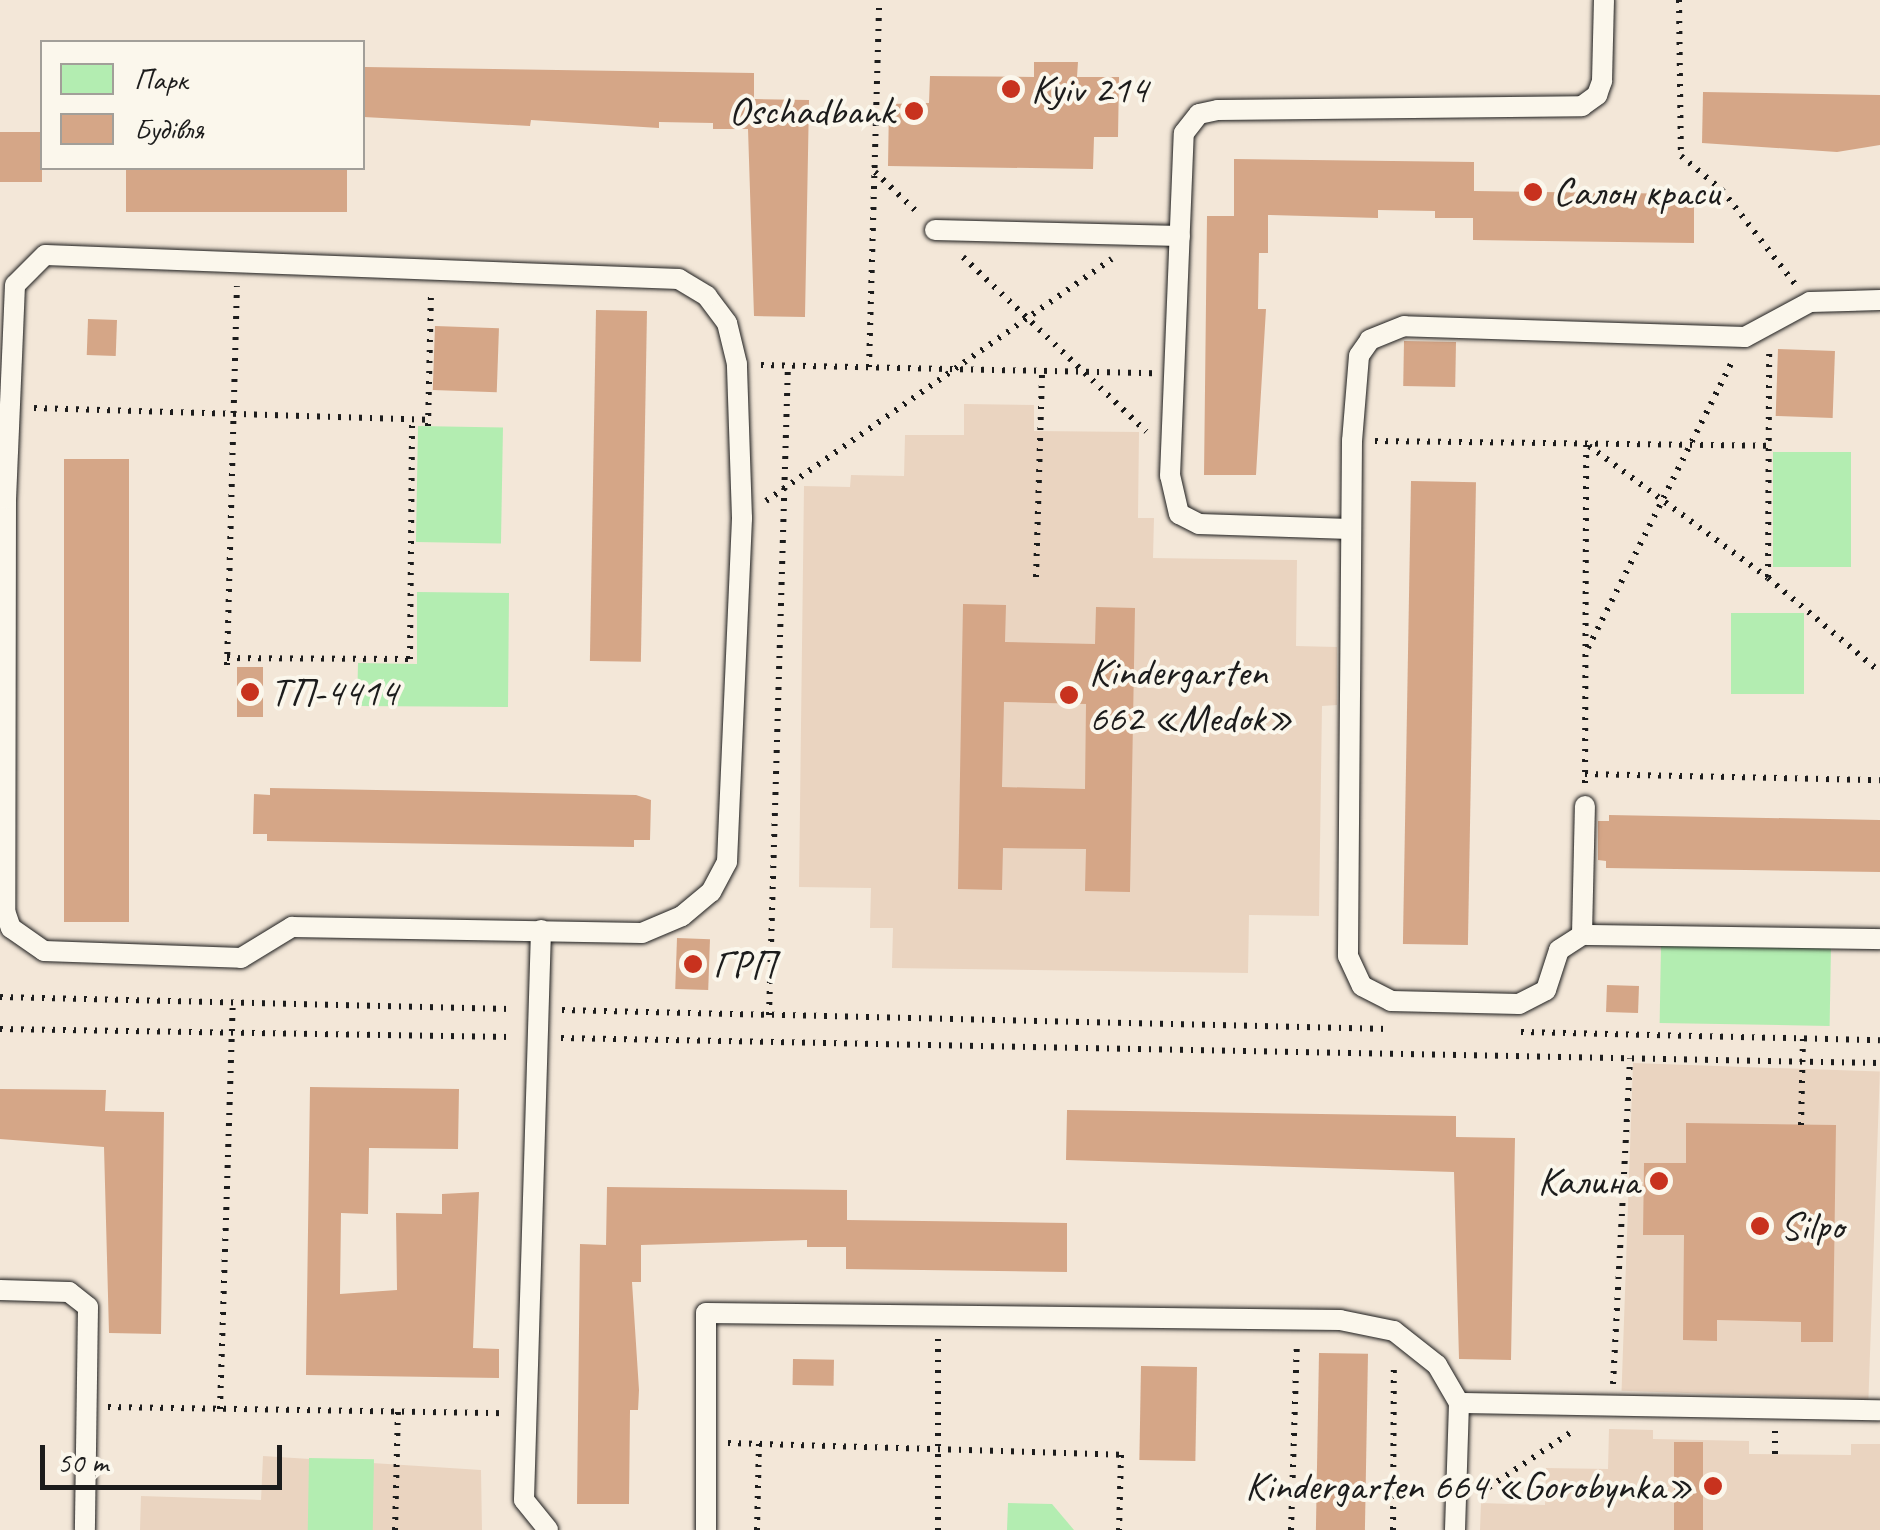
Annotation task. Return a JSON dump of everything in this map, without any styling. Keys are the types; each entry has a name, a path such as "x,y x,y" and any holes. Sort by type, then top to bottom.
{"lane":[{"path":"1350,529 1199,524 1179,514 1172,457 1184,133 1198,114 1582,106 1598,95 1602,81 1604,0"},
{"path":"935,230 1180,236"},
{"path":"45,255 431,269 678,279 707,296 727,323 737,364 742,518 727,862 711,892 682,916 642,933 292,927 240,958 44,951 25,942 5,911 3,499 16,286 32,262 45,255"},
{"path":"1880,300 1810,302 1745,336 1404,326 1370,340 1359,356 1350,529 1353,972 1362,986 1392,1000 1519,1004 1546,990 1560,950 1582,935 1880,940"},
{"path":"1582,935 1586,806"},
{"path":"541,930 524,1500 548,1530"},
{"path":"0,1290 69,1292 88,1307 91,1407 86,1530"},
{"path":"706,1530 706,1313 1340,1320 1394,1331 1438,1365 1459,1403 1455,1530"},
{"path":"1459,1403 1880,1410"}],"path":[{"path":"870,367 879,0"},
{"path":"1679,0 1682,156 1722,190 1810,302"},
{"path":"875,172 1172,457"},
{"path":"742,518 1146,236"},
{"path":"237,262 227,662 410,659 412,419"},
{"path":"10,407 412,419 428,423 431,269"},
{"path":"1768,578 1769,324"},
{"path":"1585,653 1745,336"},
{"path":"737,364 1175,373"},
{"path":"769,1014 779,492 788,365"},
{"path":"1036,578 1042,370"},
{"path":"1352,441 1768,446"},
{"path":"1586,444 1768,578 1880,672"},
{"path":"1586,444 1586,806"},
{"path":"1586,774 1880,780"},
{"path":"0,997 1406,1030"},
{"path":"220,1408 234,1002"},
{"path":"0,1028 1880,1063"},
{"path":"1505,1032 1880,1040"},
{"path":"1801,1125 1804,1039"},
{"path":"1470,1500 1612,1405 1630,1058"},
{"path":"938,1317 938,1530"},
{"path":"1291,1530 1297,1320"},
{"path":"1393,1530 1394,1331"},
{"path":"91,1407 527,1413"},
{"path":"395,1530 398,1411"},
{"path":"707,1442 1121,1455 1120,1530"},
{"path":"757,1530 759,1444"}],"shaded area":[{"name":"Kindergarten 662 «Medok»","path":"964,404 1034,405 1034,431 1139,432 1138,518 1154,518 1153,558 1297,560 1296,646 1337,647 1337,705 1322,706 1319,916 1249,915 1248,973 892,968 893,928 870,928 871,888 799,887 804,486 850,487 851,475 904,476 905,435 964,435"},
{"path":"1633,1063 1880,1072 1868,1399 1622,1391"},
{"name":"Kindergarten 664 «Gorobynka»","path":"1609,1429 1653,1430 1653,1439 1749,1441 1749,1454 1851,1455 1851,1444 1880,1444 1880,1530 1480,1530 1481,1503 1545,1505 1546,1468 1608,1469"},
{"path":"263,1456 481,1470 482,1530 140,1530 141,1496 261,1500"}],"green space":[{"path":"418,426 503,427 501,543 416,542"},
{"path":"1773,452 1851,452 1851,567 1773,567"},
{"path":"417,592 509,593 508,707 357,706 358,663 417,664"},
{"path":"1731,613 1804,613 1804,694 1731,694"},
{"path":"1661,945 1831,948 1830,1026 1660,1023"},
{"path":"309,1458 374,1459 373,1530 308,1530"},
{"path":"1008,1503 1052,1504 1074,1530 1007,1530"}],"building":[{"path":"1034,62 1078,62 1077,77 1119,77 1118,137 1094,137 1093,169 888,166 889,104 929,103 930,76 1034,77"},
{"path":"365,67 754,73 754,99 809,100 805,317 754,316 748,129 713,129 713,123 659,122 659,128 531,120 530,126 365,117"},
{"path":"1703,92 1880,95 1880,145 1837,152 1702,143"},
{"path":"0,132 40,132 42,182 0,182"},
{"path":"1234,159 1474,162 1474,191 1694,194 1694,243 1473,240 1473,218 1435,218 1435,211 1378,210 1378,218 1268,215 1268,253 1259,253 1258,309 1266,309 1256,475 1204,475 1207,216 1234,216"},
{"path":"126,170 347,170 347,212 126,212"},
{"path":"596,310 647,311 641,662 590,661"},
{"path":"88,319 117,320 116,356 87,355"},
{"path":"435,326 499,328 497,392 433,390"},
{"path":"1404,341 1456,342 1455,387 1403,386"},
{"path":"1778,349 1835,351 1833,418 1776,416"},
{"path":"64,459 129,459 129,922 64,922"},
{"path":"1411,481 1476,482 1468,945 1403,944"},
{"path":"963,604 1006,605 1005,642 1095,644 1096,607 1135,608 1130,892 1085,891 1086,849 1003,848 1002,890 958,889","holes":["1004,702 1086,704 1085,789 1002,787"]},
{"name":"ТП-4414","path":"237,667 263,667 263,717 237,717"},
{"path":"270,788 636,795 651,800 650,840 634,840 634,847 267,841 267,834 253,834 254,794 270,795"},
{"path":"1609,815 1880,820 1880,872 1606,868 1606,861 1598,860 1598,821 1609,821"},
{"name":"ГРП","path":"677,938 710,939 708,990 675,989"},
{"path":"1607,985 1639,986 1638,1013 1606,1012"},
{"path":"310,1087 459,1089 458,1149 369,1148 368,1214 341,1213 340,1294 397,1290 396,1213 442,1214 442,1194 479,1192 473,1348 499,1349 499,1378 306,1375"},
{"path":"0,1089 106,1090 105,1111 164,1112 161,1334 109,1333 104,1147 0,1139"},
{"path":"1067,1110 1456,1116 1456,1137 1515,1138 1511,1360 1459,1359 1454,1172 1066,1160"},
{"path":"1686,1123 1836,1125 1833,1342 1801,1342 1801,1322 1717,1320 1717,1341 1683,1340 1684,1235 1643,1235 1644,1163 1686,1163"},
{"path":"607,1187 847,1190 847,1220 1067,1223 1067,1272 846,1269 846,1247 807,1247 807,1240 641,1245 641,1282 632,1282 639,1390 638,1410 630,1410 629,1504 577,1504 580,1244 606,1245"},
{"path":"1319,1353 1368,1354 1365,1530 1316,1530"},
{"path":"793,1359 834,1360 834,1386 793,1385"},
{"path":"1141,1366 1197,1367 1195,1461 1139,1460"},
{"path":"1674,1442 1703,1442 1703,1530 1674,1530"}],"place":[{"name":"Kyiv 214","path":"1011,89"},
{"name":"Oschadbank","path":"914,111"},
{"name":"Салон краси","path":"1533,192"},
{"name":"ТП-4414","path":"250,692"},
{"name":"Kindergarten 662 «Medok»","path":"1069,695"},
{"name":"ГРП","path":"693,964"},
{"name":"Калина","path":"1659,1181"},
{"name":"Silpo","path":"1760,1226"},
{"name":"Kindergarten 664 «Gorobynka»","path":"1713,1486"}]}
